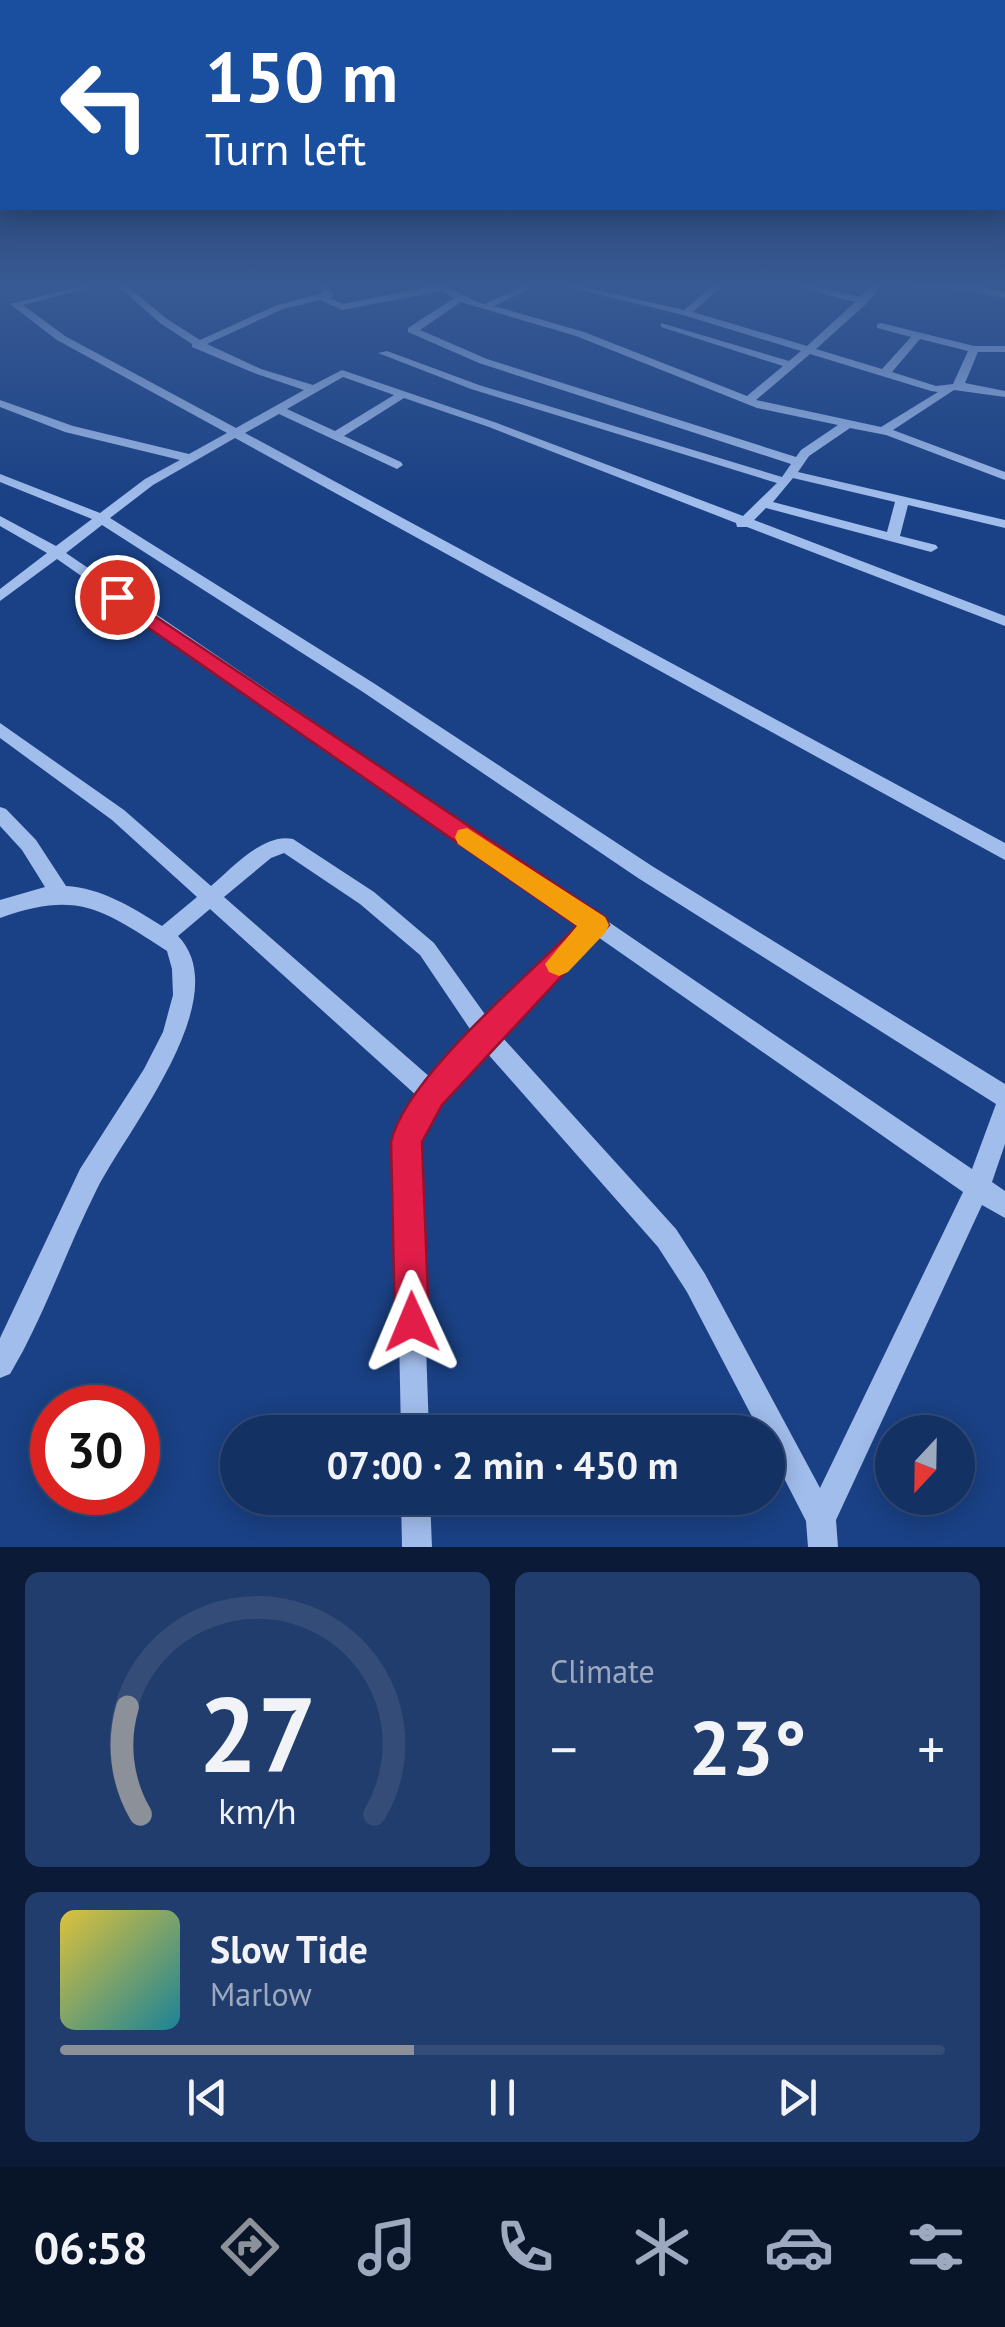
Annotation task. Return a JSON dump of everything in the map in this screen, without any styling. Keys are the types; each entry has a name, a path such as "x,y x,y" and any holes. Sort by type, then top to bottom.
{"street":[{"path":"97,357 1005,852"},
{"path":"222,357 311,388"},
{"path":"395,357 444,376 792,473 1005,524"},
{"path":"473,357 792,473"},
{"path":"638,357 748,401 883,431 1005,476"},
{"path":"766,357 791,365"},
{"path":"748,401 801,357"},
{"path":"833,357 953,388 1005,394"},
{"path":"885,373 899,357"},
{"path":"883,431 953,388 969,357"},
{"path":"335,436 479,360"},
{"path":"0,596 99,517 188,458 311,388 346,373 1005,621"},
{"path":"0,403 69,429 188,458"},
{"path":"276,408 397,465"},
{"path":"742,524 846,425"},
{"path":"0,478 99,517 369,688 645,872 1005,1097"},
{"path":"893,536 903,498"},
{"path":"765,504 931,548"},
{"path":"0,520 54,552 1005,1206"},
{"path":"0,729 118,814 432,1094"},
{"path":"0,814 30,845 58,891"},
{"path":"163,937 264,853 286,844 296,847 426,949 522,1080 667,1238 696,1283 821,1519 823,1547"},
{"path":"0,910 36,894 58,891 83,896 163,937 175,945 182,959 183,1008 89,1178 36,1298 0,1364"},
{"path":"415,1415 407,1142 410,1126 432,1094 596,925"},
{"path":"821,1519 978,1187 1005,1111"},
{"path":"416,1515 417,1547"}],"slow traffic":[{"path":"467,837 596,925 559,964"}],"route":[{"path":"117,597 596,925 432,1094 410,1126 407,1142 412,1322"}]}
